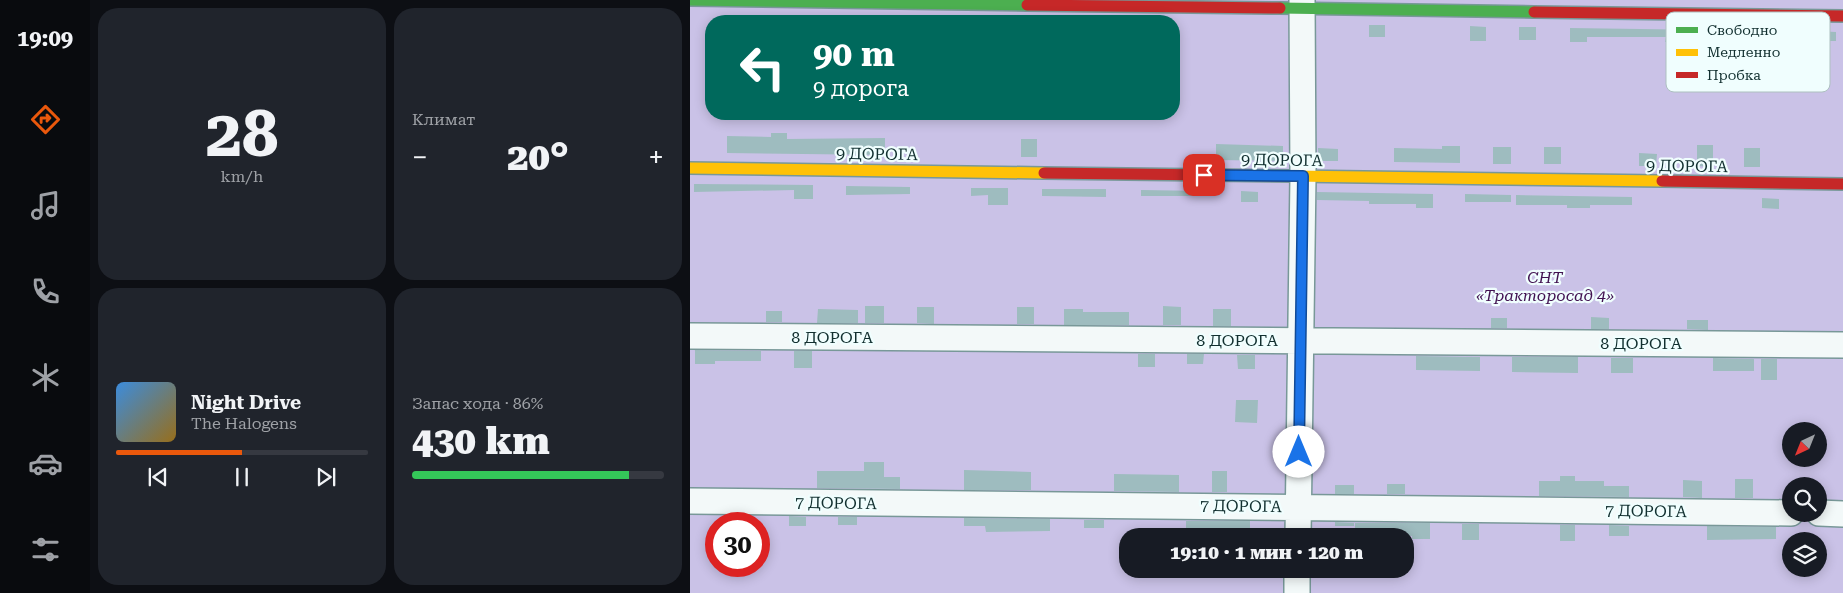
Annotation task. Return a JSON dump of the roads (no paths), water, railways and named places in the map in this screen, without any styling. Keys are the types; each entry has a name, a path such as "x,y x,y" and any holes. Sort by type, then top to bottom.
{"street":[{"path":"690,0 1302,4 1666,12"},
{"path":"1298,528 1303,176 1302,4"},
{"path":"1830,16 1843,16"},
{"name":"9 ДОРОГА","path":"690,168 1843,184"},
{"name":"8 ДОРОГА","path":"690,336 1843,345"},
{"name":"7 ДОРОГА","path":"690,501 1782,513"},
{"path":"1827,514 1843,514"},
{"path":"1297,593 1298,578"}],"park label":[{"name":"СНТ «Тракторосад 4»","path":"1545,286"}]}
